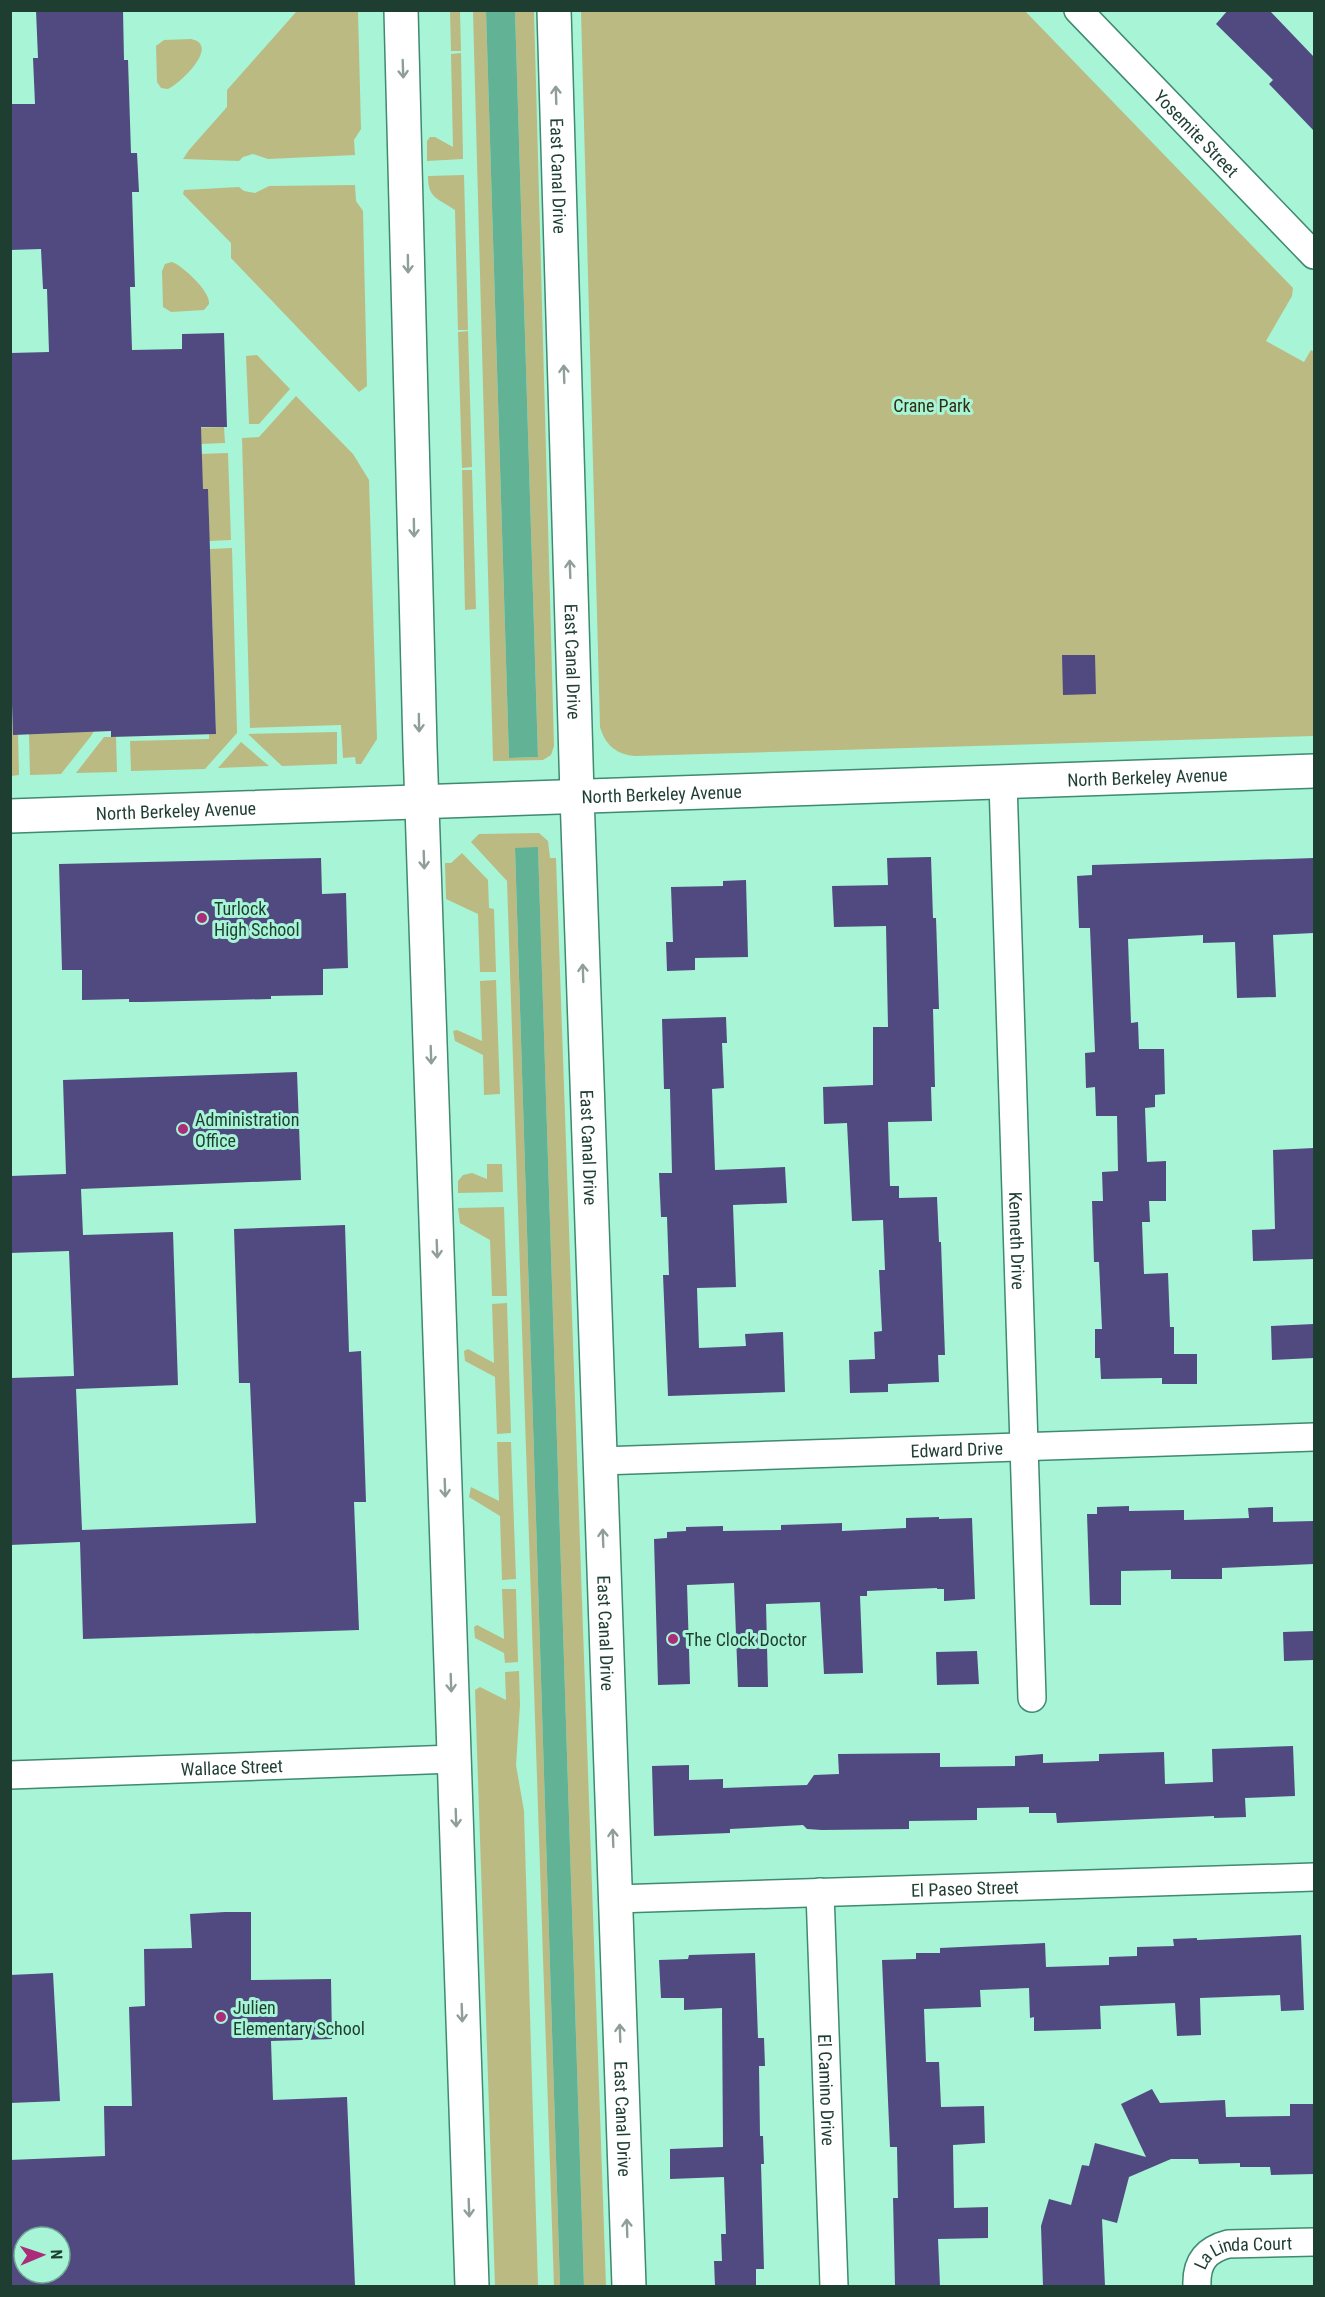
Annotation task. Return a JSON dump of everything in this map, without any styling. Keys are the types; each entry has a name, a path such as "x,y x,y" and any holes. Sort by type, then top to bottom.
{"main road":[{"path":"401,10 422,801 472,2286"},
{"name":"East Canal Drive","path":"554,10 577,795 629,2286"},
{"name":"North Berkeley Avenue","path":"10,816 1314,771"}],"street":[{"name":"Yosemite Street","path":"1078,10 1314,255"},
{"name":"Kenneth Drive","path":"1003,783 1032,1698"},
{"name":"Edward Drive","path":"600,1461 1314,1437"},
{"name":"Wallace Street","path":"10,1775 454,1759"},
{"name":"El Paseo Street","path":"615,1899 1314,1877"},
{"name":"El Camino Drive","path":"820,1892 834,2286"},
{"name":"La Linda Court","path":"1197,2286 1199,2264 1206,2254 1216,2247 1228,2244 1314,2242"}],"green space":[{"path":"297,11 358,11 361,129 354,140 355,155 268,159 253,154 239,161 183,159 227,107 227,90"},
{"path":"450,11 460,11 461,51 451,51"},
{"path":"473,11 486,11 509,758 538,757 515,11 534,11 554,746 551,755 543,760 493,761"},
{"name":"Crane Park","path":"581,11 1025,11 1293,288 1292,296 1266,341 1304,362 1311,350 1314,352 1314,736 636,756 623,754 613,748 605,739 600,727"},
{"path":"191,39 199,43 202,49 200,56 188,73 174,86 168,89 161,88 157,82 156,46 164,40"},
{"path":"461,53 463,159 427,161 427,141 430,137 435,137 453,147 451,54"},
{"path":"464,175 468,330 458,330 455,210 432,194 428,176"},
{"path":"355,185 356,201 363,211 367,386 359,392 231,258 231,243 183,194 184,190 239,187 244,191 255,193 269,186"},
{"path":"172,262 189,274 206,293 209,304 204,310 171,312 163,307 162,271 165,264"},
{"path":"468,331 472,467 462,468 458,332"},
{"path":"257,355 290,389 259,424 249,424 246,356"},
{"path":"296,396 353,454 369,480 377,739 361,764 356,764 355,757 343,758 341,725 250,728 242,438 259,437"},
{"path":"224,427 225,443 175,445 185,428"},
{"path":"228,453 231,540 209,541 208,490 203,489 199,454"},
{"path":"462,470 472,470 476,609 465,610"},
{"path":"232,548 237,733 205,769 131,771 130,741 209,739 209,734 216,733 210,549"},
{"path":"10,642 13,734 18,734 19,775 11,776"},
{"path":"110,704 91,736 61,774 30,775 29,734"},
{"path":"337,732 337,764 282,766 248,734"},
{"path":"104,737 116,737 117,772 76,773"},
{"path":"241,742 269,766 218,768"},
{"path":"539,833 548,841 550,858 556,858 606,2286 584,2286 538,848 515,849 560,2286 554,2286 507,881 471,842 479,834"},
{"path":"462,853 488,880 489,908 494,909 496,972 480,972 478,914 446,899 445,863 451,863"},
{"path":"496,980 500,1094 484,1095 483,1055 455,1041 453,1031 457,1030 482,1041 480,981"},
{"path":"487,1164 502,1164 503,1192 458,1193 458,1181 463,1175 472,1173 487,1179"},
{"path":"504,1207 507,1296 492,1296 490,1240 460,1223 458,1208"},
{"path":"507,1303 511,1433 497,1434 495,1377 465,1361 464,1351 468,1349 494,1363 492,1304"},
{"path":"497,1442 511,1442 516,1579 502,1580 500,1516 469,1497 471,1487 499,1501"},
{"path":"502,1589 516,1589 518,1662 505,1663 504,1653 475,1638 474,1627 477,1625 504,1639"},
{"path":"519,1671 520,1705 516,1765 524,1811 538,2286 495,2286 475,1690 480,1687 506,1700 505,1672"}],"shaded area":[{"path":"486,11 515,11 538,757 509,758"},
{"path":"538,847 584,2286 560,2286 515,848"}],"building":[{"path":"36,10 123,10 124,60 128,60 131,153 137,153 139,192 132,192 135,287 130,287 132,350 182,349 182,334 224,333 227,427 201,427 203,489 208,489 216,734 111,737 111,731 13,735 10,642 10,353 49,352 47,289 43,289 41,249 10,250 10,104 35,104 33,58 38,58"},
{"path":"1228,10 1269,10 1314,57 1314,131 1269,84 1273,80 1216,24"},
{"path":"1062,655 1095,655 1096,694 1063,695"},
{"path":"931,857 939,1009 933,1009 935,1087 931,1087 932,1121 888,1122 890,1186 899,1186 899,1198 937,1197 945,1355 938,1355 939,1382 888,1384 888,1392 850,1393 849,1360 875,1359 874,1332 882,1331 879,1270 885,1270 883,1220 852,1221 847,1123 824,1124 823,1087 873,1085 873,1027 888,1027 886,926 834,927 832,886 888,885 887,858"},
{"path":"321,858 322,894 346,893 348,968 323,969 323,995 271,996 271,999 143,1002 129,1002 129,999 82,1000 82,970 62,970 59,864"},
{"path":"1314,858 1314,933 1273,935 1276,997 1237,998 1235,942 1203,943 1203,935 1128,939 1131,1023 1138,1022 1139,1049 1164,1049 1165,1094 1155,1095 1155,1107 1145,1108 1147,1162 1166,1161 1166,1201 1149,1201 1150,1222 1142,1222 1144,1274 1168,1273 1170,1327 1174,1327 1174,1354 1197,1354 1197,1384 1162,1384 1162,1378 1101,1379 1100,1358 1095,1358 1095,1329 1102,1329 1099,1262 1094,1262 1092,1201 1103,1201 1102,1172 1118,1171 1117,1116 1096,1116 1095,1087 1086,1088 1085,1053 1095,1052 1090,928 1079,928 1077,876 1092,875 1092,865"},
{"path":"746,880 748,957 695,958 695,970 667,971 666,942 673,942 671,887 723,886 723,881"},
{"path":"726,1017 727,1043 722,1043 724,1088 712,1089 715,1170 785,1167 787,1203 733,1205 736,1287 697,1288 699,1348 746,1346 745,1334 783,1332 785,1392 668,1396 663,1275 669,1275 667,1217 661,1217 659,1173 672,1173 670,1089 664,1089 662,1019"},
{"path":"297,1072 301,1180 81,1189 83,1235 173,1232 178,1385 76,1389 82,1530 256,1523 250,1383 239,1383 234,1229 345,1225 349,1352 361,1351 366,1502 354,1502 359,1630 83,1639 80,1542 10,1545 10,1378 74,1376 69,1251 10,1253 10,1176 66,1174 63,1080"},
{"path":"1314,1148 1314,1259 1253,1261 1252,1230 1275,1229 1273,1150"},
{"path":"1314,1324 1314,1358 1272,1360 1271,1326"},
{"path":"1129,1506 1129,1511 1184,1510 1184,1520 1249,1518 1248,1508 1273,1507 1273,1522 1314,1521 1314,1564 1222,1568 1222,1579 1171,1579 1171,1570 1121,1571 1121,1605 1090,1605 1087,1514 1097,1514 1097,1507"},
{"path":"939,1517 939,1519 972,1518 975,1599 944,1601 944,1589 937,1588 867,1591 867,1596 860,1596 863,1673 824,1674 820,1602 766,1604 768,1687 738,1687 734,1583 687,1585 690,1684 658,1685 654,1539 667,1538 667,1532 686,1531 686,1527 723,1526 723,1531 781,1530 781,1525 842,1523 842,1531 906,1528 906,1518"},
{"path":"1314,1631 1314,1660 1284,1661 1283,1632"},
{"path":"977,1651 979,1684 937,1685 936,1652"},
{"path":"1293,1746 1295,1796 1245,1798 1246,1817 1214,1818 1214,1816 1057,1823 1056,1813 1029,1813 1029,1807 977,1808 977,1820 909,1821 909,1829 822,1830 807,1829 803,1825 730,1829 730,1833 654,1836 652,1766 689,1765 689,1780 723,1779 723,1788 807,1785 814,1775 839,1774 838,1754 940,1753 940,1767 1015,1766 1015,1756 1043,1754 1043,1763 1099,1761 1099,1754 1164,1752 1165,1784 1213,1782 1212,1749"},
{"path":"251,1912 251,1980 331,1979 332,2039 271,2041 273,2100 347,2097 355,2286 10,2286 10,2160 105,2156 104,2106 132,2106 129,2007 145,2006 144,1949 192,1948 190,1914"},
{"path":"1301,1935 1304,2010 1281,2011 1280,1995 1200,1998 1201,2035 1177,2036 1175,2003 1100,2006 1101,2029 1034,2031 1034,2017 1030,2018 1029,1988 980,1990 981,2007 924,2009 926,2062 939,2062 941,2107 984,2106 985,2143 953,2145 954,2208 988,2207 988,2238 938,2239 940,2286 895,2286 893,2198 898,2198 897,2147 890,2147 882,1960 916,1959 916,1953 940,1953 940,1948 1045,1943 1046,1967 1109,1965 1109,1957 1137,1956 1137,1947 1174,1946 1173,1939"},
{"path":"755,1953 758,2038 764,2038 765,2066 759,2066 760,2136 763,2136 764,2164 761,2164 764,2269 756,2269 756,2286 715,2286 714,2261 722,2261 721,2234 726,2234 724,2177 670,2179 670,2149 723,2147 722,2008 684,2010 684,1998 661,1998 659,1960 688,1959 689,1955"},
{"path":"53,1973 60,2101 10,2103 10,1975"},
{"path":"1152,2089 1160,2103 1225,2100 1226,2117 1290,2116 1290,2104 1314,2104 1314,2174 1271,2175 1270,2167 1240,2167 1240,2163 1199,2164 1198,2159 1171,2159 1129,2177 1117,2223 1102,2219 1105,2286 1043,2286 1041,2226 1049,2199 1071,2205 1082,2165 1089,2166 1095,2143 1146,2157 1121,2104"}],"place":[{"name":"Turlock High School","path":"202,918"},
{"name":"Administration Office","path":"183,1129"},
{"name":"The Clock Doctor","path":"673,1639"},
{"name":"Julien Elementary School","path":"221,2017"}]}
